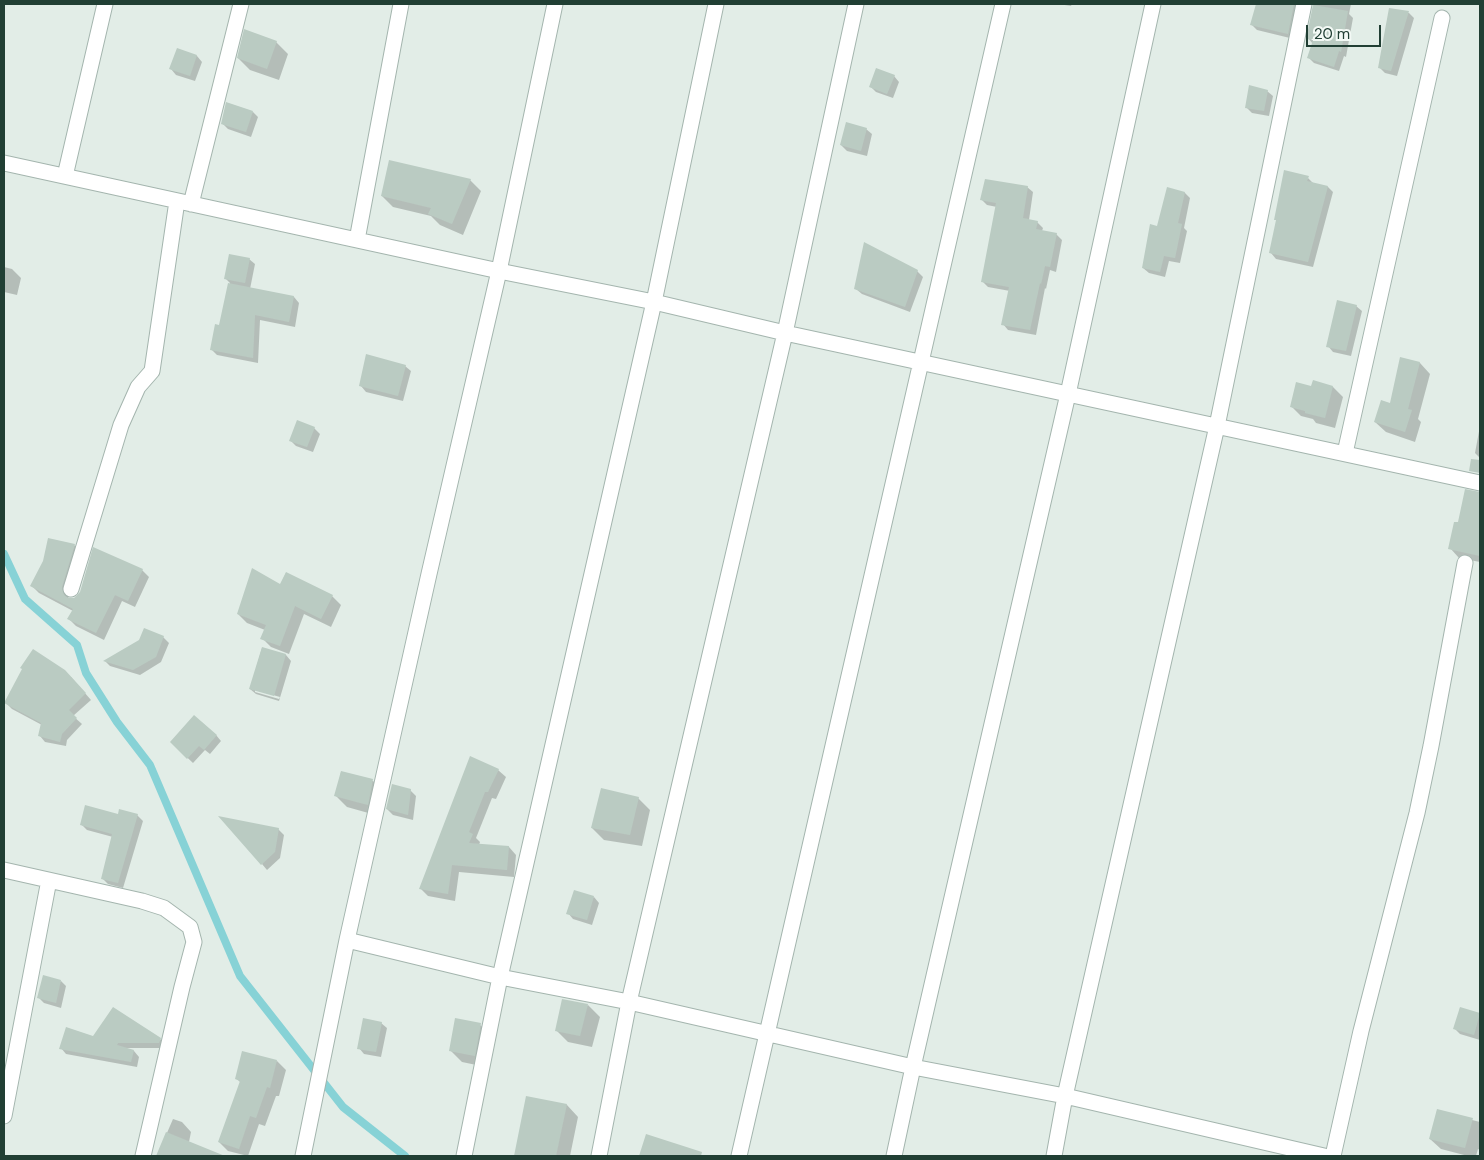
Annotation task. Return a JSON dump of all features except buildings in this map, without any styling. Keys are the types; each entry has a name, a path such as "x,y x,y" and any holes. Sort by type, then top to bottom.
{"street":[{"path":"65,176 105,4"},
{"path":"71,589 121,425 138,387 152,371 184,202 241,4"},
{"path":"357,240 401,4"},
{"path":"303,1156 347,940 498,270 555,4"},
{"path":"464,1156 500,978 654,302 716,4"},
{"path":"599,1156 629,1002 785,333 856,4"},
{"path":"738,1156 1002,4"},
{"path":"894,1156 1068,394 1153,4"},
{"path":"1054,1156 1065,1096 1217,426 1304,4"},
{"path":"1345,453 1442,18"},
{"path":"4,163 654,302 785,333 1480,483"},
{"path":"1334,1156 1361,1031 1417,813 1465,563"},
{"path":"4,870 142,901 164,908 190,927 194,942 142,1156"},
{"path":"4,1116 49,880"},
{"path":"347,940 500,978 629,1002 913,1067 1065,1096 1324,1156"}],"waterway":[{"path":"4,554 25,599 77,645 86,673 117,722 150,765 240,976 343,1107 405,1156"}]}
